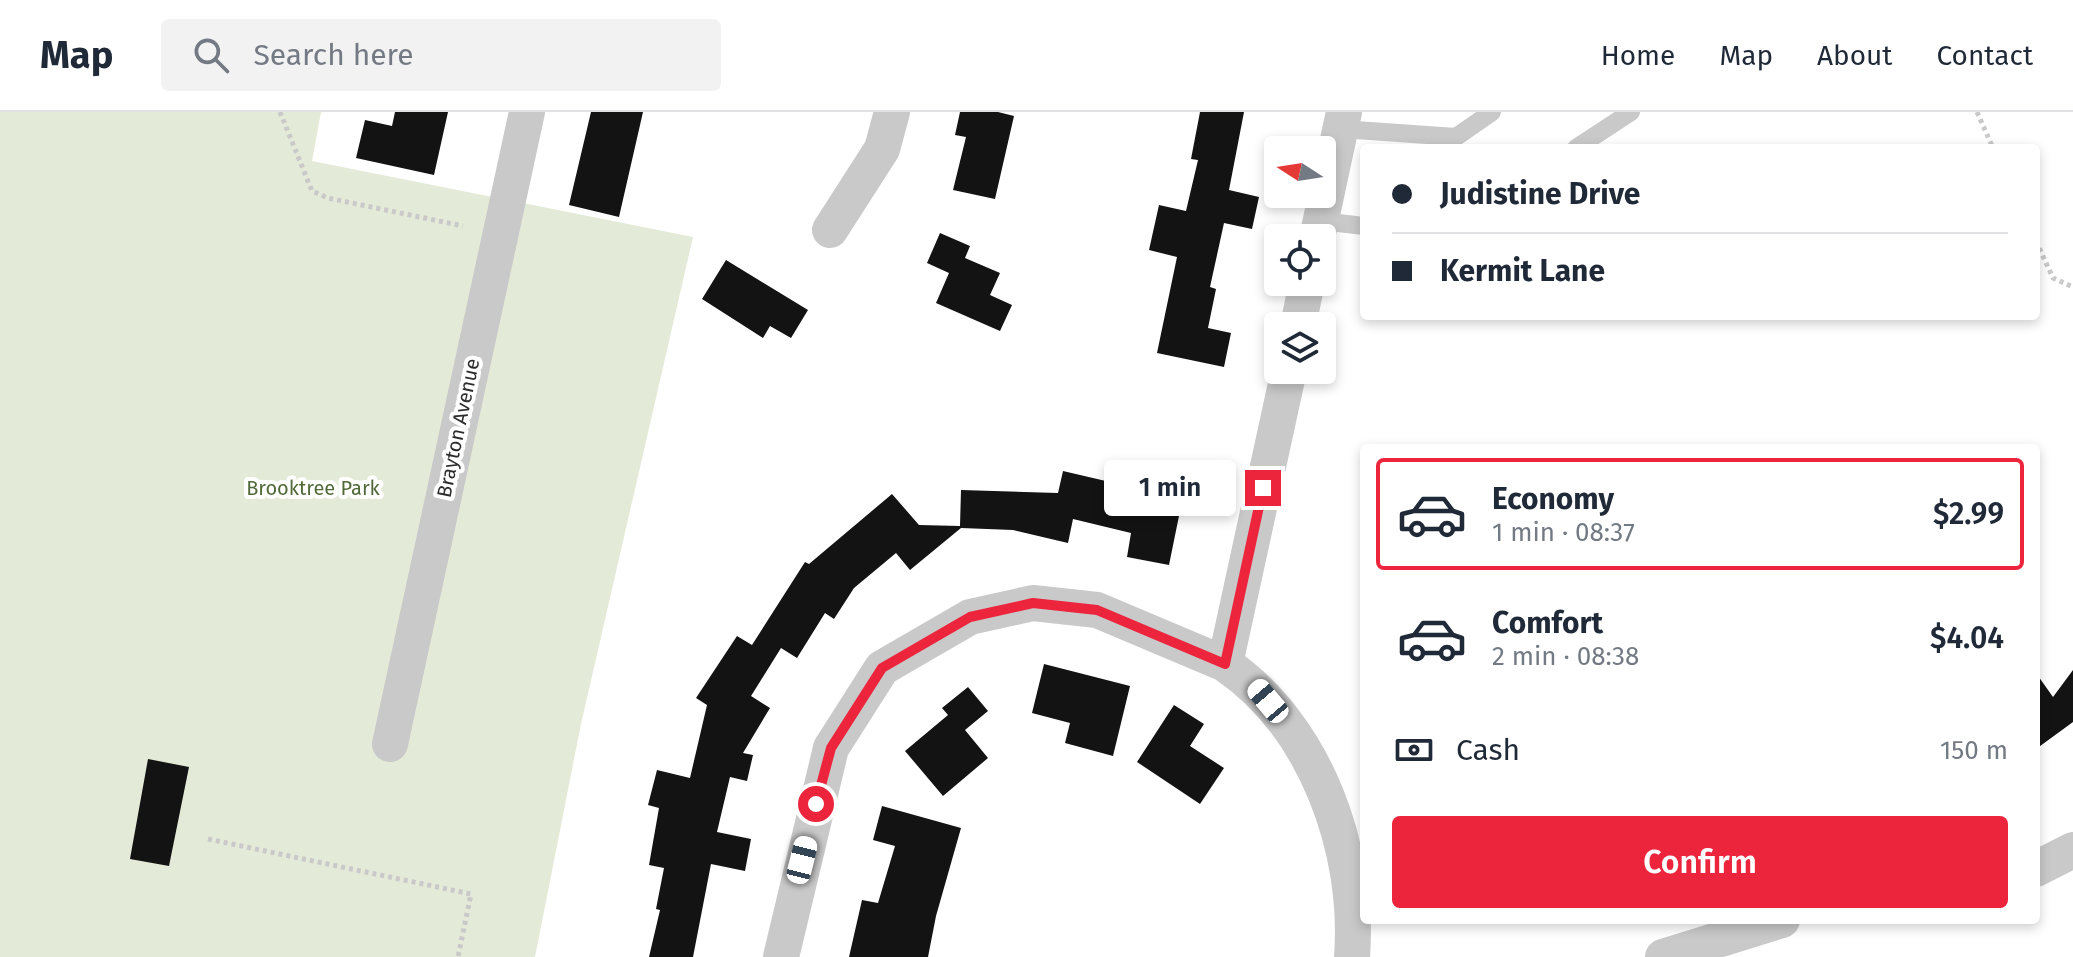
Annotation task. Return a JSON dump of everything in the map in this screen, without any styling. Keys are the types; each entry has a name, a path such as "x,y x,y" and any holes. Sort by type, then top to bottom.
{"street":[{"name":"Brayton Avenue","path":"390,744 527,112"},
{"path":"830,230 882,149 892,112"},
{"path":"1320,224 1342,121"},
{"path":"1225,664 1286,384"},
{"path":"781,957 831,748 882,668 970,617 1033,603 1097,610 1225,664 1252,682 1284,721 1322,787 1340,834 1350,883 1352,957"},
{"path":"2040,867 2073,850"},
{"path":"1663,957 1739,926"}],"lane":[{"path":"1342,121 1419,141 1456,137 1492,112"},
{"path":"1582,144 1631,112"},
{"path":"1336,228 1360,226"}],"path":[{"path":"280,112 312,191 328,198 463,226"},
{"path":"1977,112 1991,144"},
{"path":"2040,250 2053,278 2073,287"},
{"path":"208,839 471,894 458,957"}],"green space":[{"name":"Brooktree Park","path":"0,112 321,112 312,161 693,237 581,724 535,957 0,957"}],"building":[{"path":"395,112 448,112 434,175 356,158 365,120 392,126"},
{"path":"591,112 643,112 619,217 569,205"},
{"path":"960,112 998,112 1014,116 995,199 953,190 966,137 955,135"},
{"path":"1200,112 1244,112 1229,190 1259,197 1252,229 1224,223 1210,287 1216,289 1208,328 1231,333 1224,367 1157,353 1177,257 1149,250 1159,205 1186,211 1198,160 1191,159"},
{"path":"940,233 970,246 965,258 1000,273 990,295 1012,305 1000,331 936,303 949,273 927,263"},
{"path":"726,260 808,310 791,338 770,326 763,338 702,299"},
{"path":"1184,460 1211,466 1202,515 1180,511 1169,565 1127,557 1131,533 1073,519 1068,543 1013,530 961,528 910,570 896,553 854,588 834,619 825,613 797,658 781,648 751,696 770,708 743,753 753,755 747,781 730,777 717,832 751,839 745,871 711,864 693,957 649,957 660,910 656,909 664,868 649,865 659,808 648,805 657,770 690,778 707,705 696,698 737,636 752,645 805,562 809,564 892,494 919,525 960,526 961,490 1058,493 1063,471 1140,489 1145,462 1182,469"},
{"path":"1044,664 1130,686 1113,756 1065,743 1070,723 1032,713"},
{"path":"2073,670 2073,722 2040,746 2040,679 2053,697"},
{"path":"968,687 988,711 965,730 988,758 943,796 905,751 948,715 942,708"},
{"path":"1174,705 1204,724 1190,746 1224,768 1200,804 1137,762"},
{"path":"148,759 189,767 169,866 130,859"},
{"path":"882,806 961,828 936,916 928,957 849,957 862,900 878,903 895,846 873,840"}],"route":[{"path":"816,804 831,748 882,668 970,617 1033,603 1097,610 1225,664 1263,488"}]}
